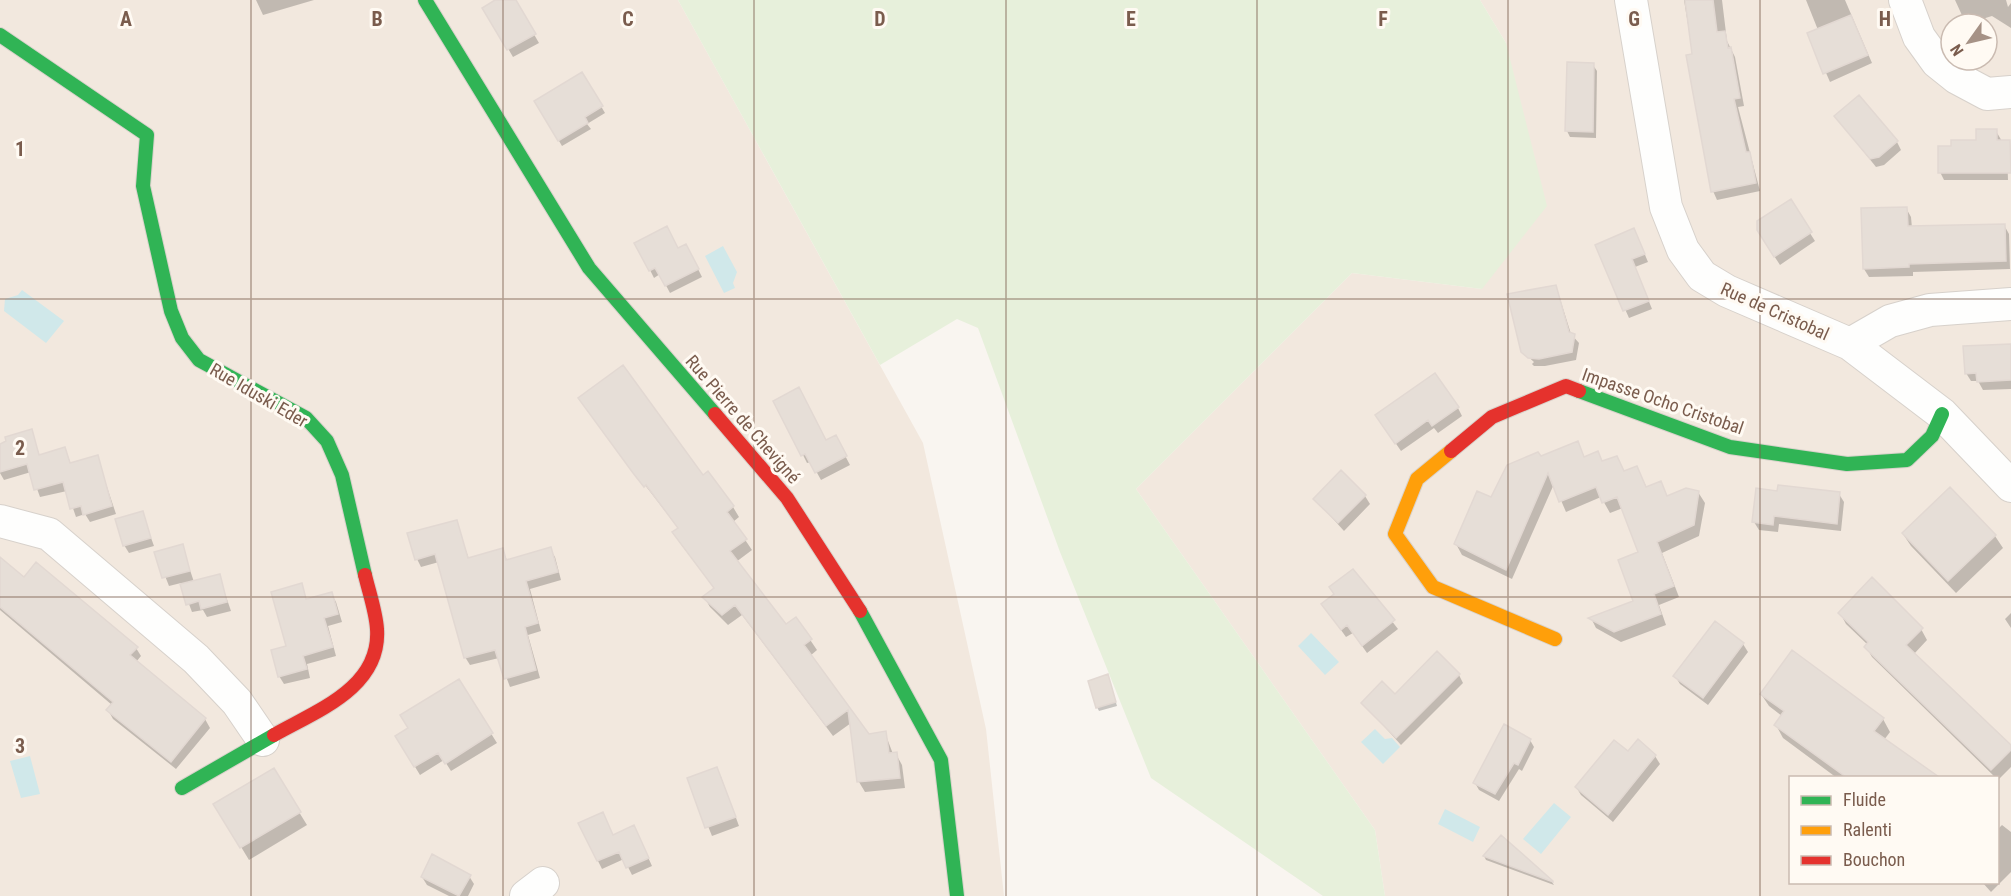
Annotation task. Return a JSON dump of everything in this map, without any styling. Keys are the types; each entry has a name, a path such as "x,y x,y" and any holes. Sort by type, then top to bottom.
{"street":[{"name":"Rue Pierre de Chevigné","path":"425,0 589,268 787,498 853,597 941,760 957,896"},
{"name":"Rue de Cristobal","path":"1631,0 1666,207 1683,250 1702,276 1727,291 1850,344 1942,414 2011,486"},
{"path":"1905,0 1919,37 1937,62 1957,78 1987,94 2011,92"},
{"name":"Rue Iduski Eder","path":"0,35 147,135 143,186 171,311 182,338 199,360 306,418 327,441 342,475 377,630 373,663 351,691 182,788"},
{"path":"1850,344 1890,321 1930,310 2011,304"},
{"name":"Impasse Ocho Cristobal","path":"1555,639 1433,587 1395,534 1417,479 1492,417 1566,386 1730,447 1847,464 1907,460 1932,436 1942,414"},
{"path":"0,521 49,534 196,659 237,702 263,740"}],"shaded area":[{"path":"0,0 678,0 923,443 986,729 1004,896 0,896"},
{"path":"1480,0 2011,0 2011,896 1385,896 1375,830 1136,489 1352,273 1482,289 1506,43"}],"green space":[{"path":"678,0 1480,0 1506,43 1547,206 1482,289 1352,273 1136,489 1375,830 1385,896 1323,896 1151,778 1060,552 978,328 957,319 880,365"}],"water":[{"path":"723,246 737,272 733,283 735,288 724,293 705,256"},
{"path":"22,290 64,321 46,343 4,311 5,299 18,295"},
{"path":"1311,633 1339,662 1325,675 1298,646"},
{"path":"1375,729 1385,739 1392,738 1400,747 1383,764 1361,742"},
{"path":"30,756 40,794 21,798 10,761"},
{"path":"1554,803 1571,817 1541,854 1523,839"},
{"path":"1445,809 1480,827 1473,842 1438,824"}],"building":[{"path":"495,0 516,0 536,34 507,50 482,8"},
{"path":"1685,0 1713,0 1717,32 1725,31 1728,48 1731,47 1740,98 1734,99 1746,152 1750,152 1756,183 1711,192 1686,55 1692,54"},
{"path":"1851,15 1868,55 1823,74 1807,33"},
{"path":"1567,62 1594,63 1593,132 1565,131"},
{"path":"582,72 603,106 585,117 588,123 558,141 534,101"},
{"path":"1859,95 1898,141 1879,157 1870,159 1834,116"},
{"path":"1976,129 1997,129 1997,140 2010,140 2011,173 1938,173 1938,146 1951,146 1951,140 1976,140"},
{"path":"1791,199 1812,232 1774,257 1757,230 1757,221"},
{"path":"1907,207 1908,226 2005,224 2006,261 1909,264 1909,267 1863,269 1861,208"},
{"path":"667,226 678,248 686,244 699,269 665,286 655,268 649,271 634,243"},
{"path":"1634,228 1645,254 1632,259 1649,301 1623,311 1595,245"},
{"path":"1556,285 1569,332 1575,334 1572,352 1539,359 1528,358 1521,352 1507,294"},
{"path":"2011,344 2011,380 1977,382 1976,373 1965,374 1963,346"},
{"path":"623,365 703,475 708,471 734,506 727,512 747,539 730,551 786,624 796,617 812,639 804,645 869,734 886,731 889,753 897,752 900,778 857,782 848,710 826,726 735,605 722,615 702,597 714,588 672,532 678,528 646,485 644,487 633,473 578,398"},
{"path":"1435,373 1459,407 1432,426 1428,420 1395,444 1375,415"},
{"path":"799,387 826,440 836,435 847,456 815,473 805,454 801,456 773,401"},
{"path":"32,429 39,455 65,447 70,463 98,455 112,506 83,515 81,506 70,509 63,482 34,490 27,464 0,472 0,444 6,441 5,437"},
{"path":"1578,441 1584,457 1598,451 1602,461 1617,456 1624,471 1637,466 1646,487 1661,481 1667,496 1686,488 1699,491 1694,525 1657,542 1674,586 1654,594 1661,614 1614,632 1588,618 1633,601 1618,560 1638,552 1617,497 1602,503 1596,487 1559,502 1548,473 1506,570 1454,544 1477,491 1491,497 1507,465 1538,452 1541,456"},
{"path":"1341,470 1366,495 1338,523 1313,499"},
{"path":"1778,485 1840,492 1837,524 1774,516 1773,525 1752,522 1756,488 1777,491"},
{"path":"1950,487 1996,535 1948,581 1902,533"},
{"path":"143,511 151,538 123,546 115,519"},
{"path":"457,520 468,558 503,548 506,560 551,547 558,572 526,581 538,623 525,627 536,670 504,679 495,650 464,658 435,554 415,560 407,533"},
{"path":"183,544 190,571 162,578 154,552"},
{"path":"0,557 24,577 36,562 138,647 130,655 206,718 171,762 106,710 113,702 0,607"},
{"path":"1353,569 1395,620 1362,646 1347,625 1341,630 1321,604 1334,594 1329,587"},
{"path":"220,574 227,602 201,609 199,601 186,605 180,584"},
{"path":"1872,577 1923,628 1906,645 2011,745 2011,750 1991,770 1864,647 1868,642 1838,613"},
{"path":"302,583 306,599 332,592 338,614 324,618 333,647 303,656 307,669 278,677 271,650 286,646 271,592"},
{"path":"1715,621 1744,643 1703,698 1673,676"},
{"path":"1792,650 1884,718 1874,731 1938,776 1845,776 1774,725 1784,711 1760,694"},
{"path":"1437,651 1460,674 1396,738 1361,703 1382,681 1395,694"},
{"path":"1108,674 1116,702 1096,708 1088,681"},
{"path":"459,679 493,733 445,764 438,753 414,767 395,736 408,728 400,715"},
{"path":"1504,724 1531,739 1518,765 1514,763 1495,794 1473,783"},
{"path":"1638,739 1656,755 1608,815 1575,787 1614,740 1628,751"},
{"path":"717,767 736,817 705,828 687,778"},
{"path":"274,768 301,812 240,848 213,804"},
{"path":"603,812 613,835 634,825 649,858 626,868 619,852 597,861 578,823"},
{"path":"1501,835 1553,881 1553,882 1483,856"},
{"path":"432,854 471,875 459,896 421,877"}],"traffic: fast":[{"path":"425,0 589,268 715,414"},
{"path":"0,35 147,135 143,186 171,311 182,338 199,360 306,418 327,441 342,475 365,575"},
{"path":"1579,391 1730,447 1847,464 1907,460 1932,436 1942,414"},
{"path":"860,611 941,760 957,896"},
{"path":"182,788 274,735"}],"traffic: slow":[{"path":"1451,451 1417,479 1395,534 1433,587 1555,639"}],"traffic: jam":[{"path":"1451,451 1492,417 1566,386 1579,391"},
{"path":"715,414 787,498 860,611"},
{"path":"274,735 343,695 368,667 375,650 377,629 365,575"}]}
